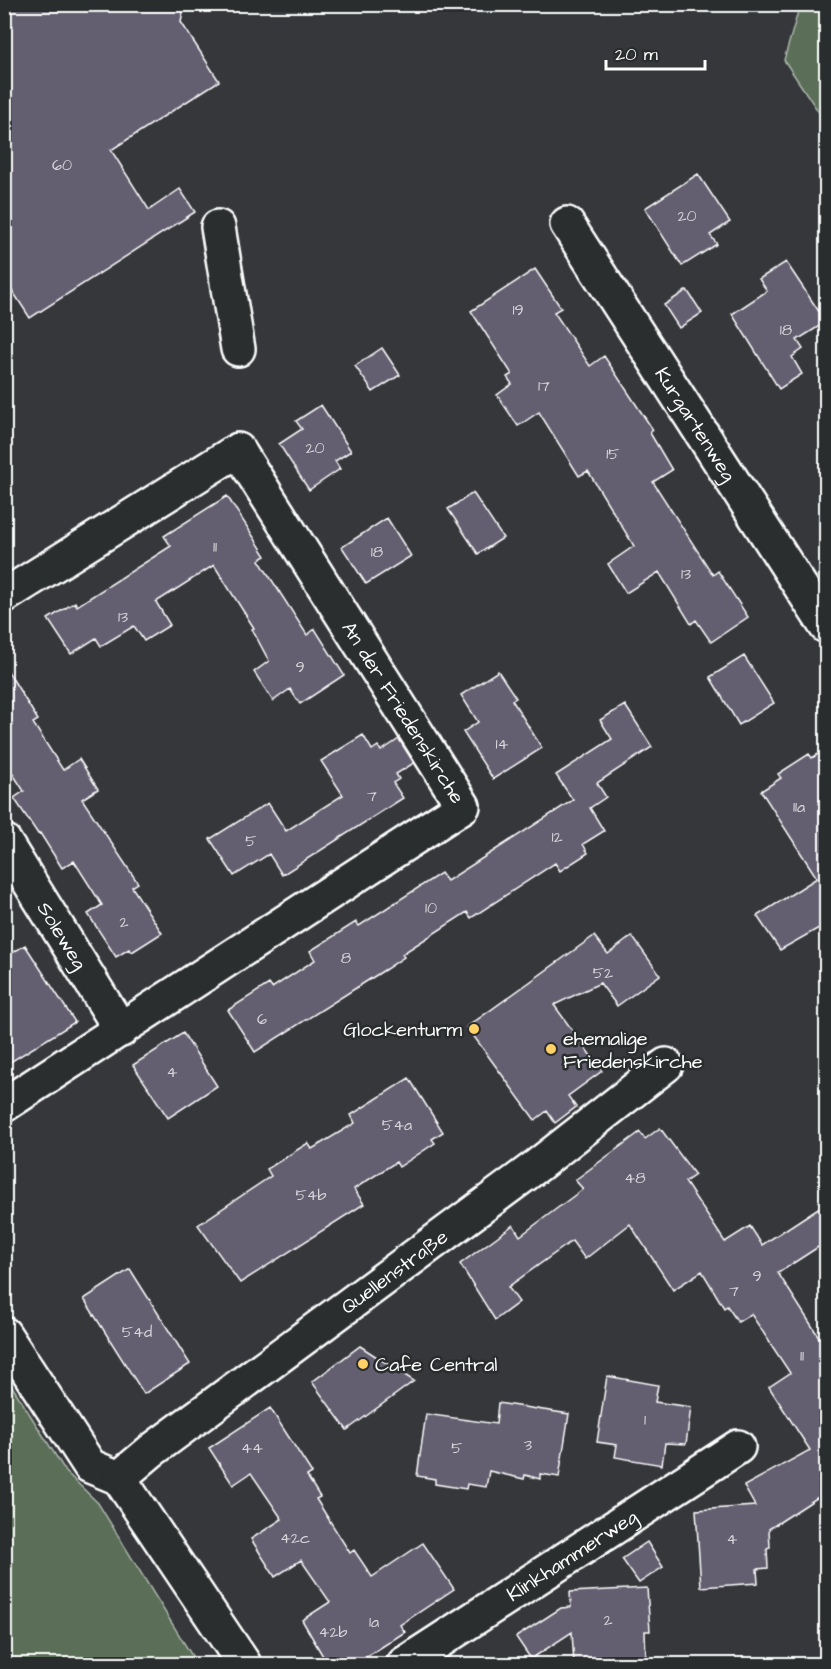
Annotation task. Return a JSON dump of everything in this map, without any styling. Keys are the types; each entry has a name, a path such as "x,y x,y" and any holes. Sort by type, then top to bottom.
{"street":[{"name":"Kurgartenweg","path":"567,224 826,626"},
{"path":"218,228 238,349"},
{"name":"An der Friedenskirche","path":"4,596 238,450 463,806 4,1105"},
{"name":"Soleweg","path":"4,841 122,1030"},
{"name":"Quellenstraße","path":"119,1478 151,1451 538,1165 666,1065"},
{"path":"4,1334 90,1466 119,1478 244,1665"},
{"name":"Klinkhammerweg","path":"404,1665 738,1447"}],"green space":[{"path":"800,5 826,5 826,123 784,60"},
{"path":"5,1375 66,1472 98,1503 197,1664 5,1664"}],"building":[{"path":"4,4 185,4 181,22 219,81 111,150 149,210 180,189 195,212 30,318 4,278"},
{"path":"698,174 730,222 710,235 717,244 682,266 645,208"},
{"path":"786,262 826,322 797,340 803,349 792,357 802,374 779,389 732,314 767,291 759,279"},
{"path":"535,269 561,308 554,312 590,366 604,356 653,430 650,433 672,470 653,482 713,575 718,571 748,617 711,642 696,620 691,624 659,572 626,593 608,564 634,546 588,471 579,476 539,412 518,426 497,395 512,384 507,377 512,374 471,311"},
{"path":"687,290 702,313 679,328 664,305"},
{"path":"382,348 400,375 373,392 355,366"},
{"path":"321,405 351,451 335,461 340,469 309,490 279,444 302,429 296,421"},
{"path":"473,493 503,538 478,554 448,509"},
{"path":"227,496 266,556 259,560 307,635 315,629 344,675 300,704 290,689 273,701 254,672 269,661 252,629 254,628 214,565 156,602 170,625 144,641 134,626 101,646 96,638 71,654 48,619 75,602 77,606 171,546 164,536"},
{"path":"387,518 411,556 366,584 342,547"},
{"path":"744,656 774,703 739,725 710,677"},
{"path":"4,665 38,720 33,723 63,770 79,759 98,789 82,799 138,883 132,887 162,933 132,952 129,949 116,957 88,914 102,905 74,861 62,868 14,798 24,791 4,760"},
{"path":"498,671 516,698 512,700 542,748 493,779 463,732 478,722 461,695"},
{"path":"625,705 652,747 597,783 606,797 590,808 604,831 583,844 588,853 560,871 555,863 471,918 467,912 402,954 404,957 386,969 255,1052 228,1010 269,984 272,988 315,960 310,951 356,922 359,926 441,873 447,881 573,800 556,775 612,739 600,720"},
{"path":"363,735 372,750 378,746 381,751 399,739 414,763 396,774 399,779 393,783 403,798 282,875 269,854 234,876 210,839 268,803 286,831 343,795 321,761"},
{"path":"826,749 826,924 780,950 757,916 817,878 761,791 781,778 778,774 809,754 812,758"},
{"path":"594,936 608,954 632,936 660,975 617,1006 600,983 554,1005 602,1071 568,1096 576,1107 555,1123 547,1111 535,1120 467,1027"},
{"path":"25,945 75,1022 4,1066 4,958"},
{"path":"183,1033 217,1086 168,1118 133,1065"},
{"path":"409,1078 443,1132 432,1139 435,1143 399,1167 396,1162 354,1189 364,1204 240,1283 198,1225 271,1176 267,1169 308,1143 312,1149 355,1123 351,1115"},
{"path":"660,1128 695,1175 685,1182 725,1242 750,1226 762,1245 826,1203 826,1242 778,1273 826,1348 826,1492 769,1529 768,1568 757,1569 758,1583 701,1587 696,1510 755,1506 744,1486 810,1450 769,1387 790,1373 751,1314 738,1322 727,1306 724,1308 702,1271 673,1290 630,1224 585,1259 572,1241 508,1287 519,1302 495,1320 460,1264 513,1225 520,1236 583,1189 575,1180 640,1132 645,1139"},
{"path":"130,1269 190,1364 144,1394 84,1299"},
{"name":"Cafe Central","path":"360,1346 414,1381 347,1430 312,1382"},
{"path":"607,1376 658,1385 655,1402 691,1407 686,1444 665,1443 662,1465 615,1457 617,1445 597,1442"},
{"path":"498,1403 569,1414 559,1477 540,1474 540,1479 525,1475 524,1479 489,1471 486,1487 467,1484 466,1489 435,1484 435,1479 417,1476 426,1414 496,1424"},
{"path":"270,1408 312,1473 307,1476 320,1497 316,1499 350,1553 354,1550 372,1577 423,1543 454,1589 400,1625 405,1632 354,1665 328,1665 302,1620 330,1602 301,1560 275,1577 251,1539 282,1519 251,1473 233,1485 209,1448"},
{"path":"647,1542 663,1567 639,1583 622,1559"},
{"path":"647,1588 650,1631 645,1631 646,1660 574,1665 572,1632 531,1659 516,1637 561,1608 571,1607 570,1592"}],"place":[{"name":"Glockenturm","path":"474,1029"},
{"name":"ehemalige Friedenskirche","path":"551,1049"},
{"name":"Cafe Central","path":"363,1364"}]}
